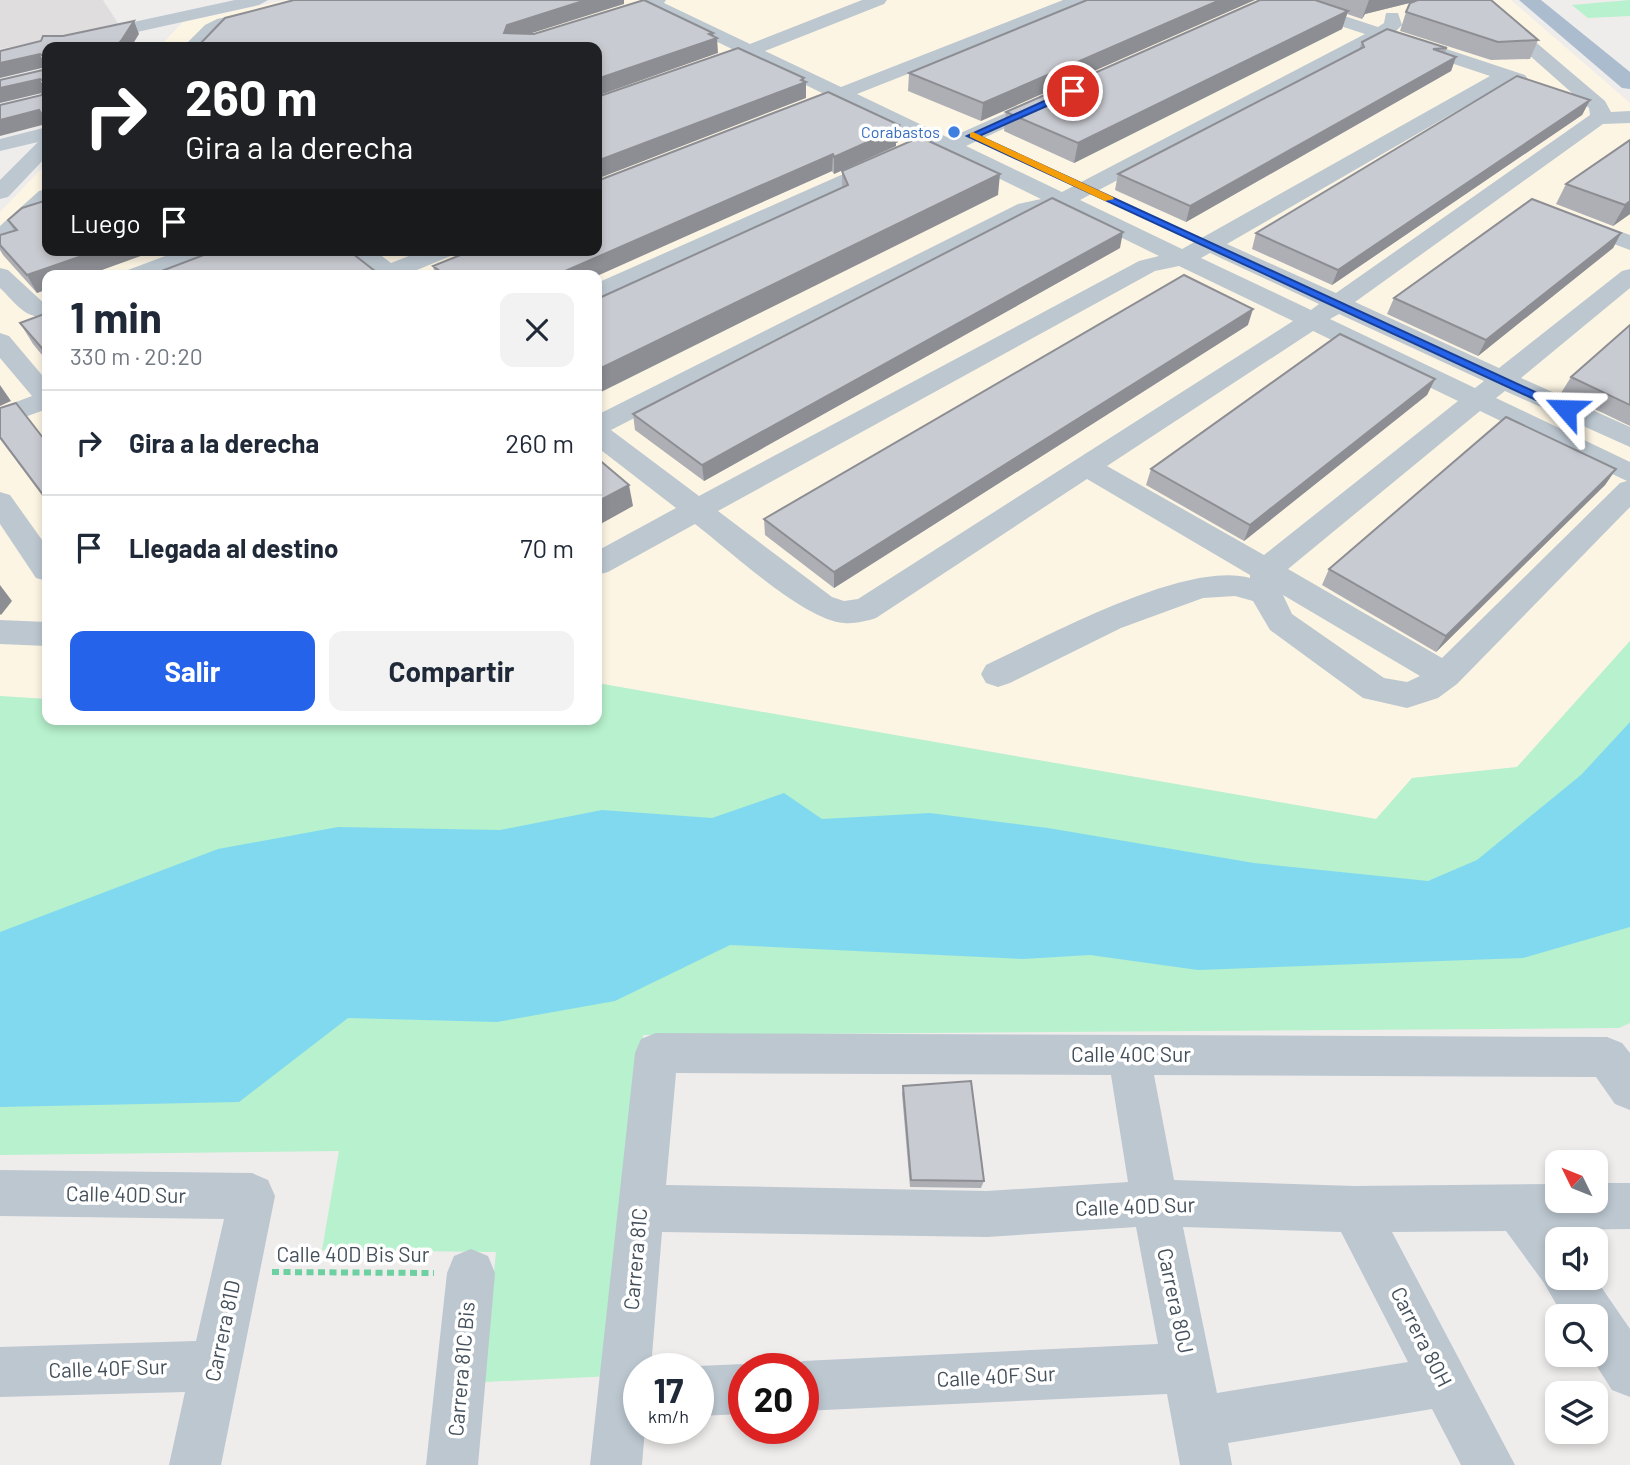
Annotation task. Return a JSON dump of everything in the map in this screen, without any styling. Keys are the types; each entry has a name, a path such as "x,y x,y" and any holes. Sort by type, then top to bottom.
{"main road":[{"path":"1529,0 1630,83"},
{"path":"1548,0 1630,66"}],"street":[{"path":"58,42 156,17 221,4 259,0"},
{"path":"197,42 211,29 223,23 326,0"},
{"path":"676,0 920,141"},
{"path":"711,65 878,0"},
{"path":"814,104 1079,0"},
{"path":"1316,0 1480,67 1545,88 1598,112 1630,115"},
{"path":"1476,0 1598,112"},
{"path":"1272,2 1380,25"},
{"path":"654,3 861,85 1153,257 1182,258 1630,473"},
{"path":"602,423 1413,9"},
{"path":"144,42 156,17"},
{"path":"972,136 1048,195 1086,189 1380,25"},
{"path":"0,57 42,46"},
{"path":"1315,160 1480,67"},
{"path":"1182,258 1504,75"},
{"path":"1010,98 1048,81"},
{"path":"602,290 920,141 947,135 972,136 1073,91"},
{"path":"602,437 821,605 844,612 865,610 1337,304 1498,192 1598,112"},
{"path":"0,145 42,134"},
{"path":"0,192 42,149"},
{"path":"1086,189 1136,211"},
{"path":"1498,192 1523,202"},
{"path":"0,238 42,200"},
{"path":"1548,211 1620,239 1630,222"},
{"path":"602,561 1153,257 1185,234 1630,439"},
{"path":"149,270 187,256"},
{"path":"366,256 382,270"},
{"path":"397,270 430,256"},
{"path":"0,275 42,309"},
{"path":"998,674 1111,620 1200,587 1266,582 1477,400 1630,276"},
{"path":"0,325 42,309"},
{"path":"0,341 42,393"},
{"path":"0,418 42,401"},
{"path":"1086,466 1266,582 1445,675"},
{"path":"1266,582 1271,610 1281,622 1375,689 1407,695 1426,689 1445,675 1630,490"},
{"path":"0,502 42,562"},
{"path":"18,528 42,517"},
{"path":"0,632 42,634"},
{"name":"Calle 40C Sur","path":"656,1053 1129,1055 1618,1073"},
{"name":"Carrera 81C","path":"633,1353 640,1209 656,1053"},
{"name":"Carrera 80J","path":"1129,1055 1202,1443"},
{"name":"Calle 40D Sur","path":"0,1193 252,1196"},
{"name":"Carrera 81D","path":"195,1465 252,1196"},
{"name":"Calle 40D Sur","path":"640,1209 987,1214 1155,1203 1354,1209 1630,1206"},
{"path":"1518,1207 1545,1246"},
{"name":"Carrera 80H","path":"1354,1209 1489,1465"},
{"name":"Carrera 81C Bis","path":"452,1465 471,1273"},
{"path":"1608,1340 1630,1372"},
{"name":"Calle 40F Sur","path":"0,1372 216,1366"},
{"name":"Calle 40F Sur","path":"819,1385 1189,1368"},
{"path":"1202,1443 1444,1382"},
{"name":"Carrera 81C","path":"616,1465 623,1432"}],"path":[{"name":"Calle 40D Bis Sur","path":"236,1272 471,1273"}],"shaded area":[{"path":"0,0 103,0 119,25 0,49"},
{"path":"285,0 1511,0 1630,103 1630,641 1517,767 1412,778 1376,819 602,684 602,270 42,270 42,699 0,696 0,212 42,168 42,256 602,256 602,42 164,42 183,22"}],"green space":[{"path":"1630,0 1630,16 1588,18 1572,5"},
{"path":"1630,641 1630,1023 1619,1028 643,1035 612,1376 484,1382 496,1252 322,1250 339,1151 0,1155 0,696 42,699 42,725 602,725 602,684 1376,819 1412,778 1517,767"}],"water":[{"path":"1630,722 1630,927 1523,958 1198,970 1090,955 1023,959 730,945 615,1001 497,1022 348,1018 239,1102 0,1107 0,932 218,849 338,827 500,830 602,810 712,818 784,793 822,819 930,813 1048,828 1254,863 1428,881 1477,860 1581,775"}],"building":[{"path":"294,0 586,0 507,25 504,33 534,34 644,0 713,33 709,34 717,38 602,77 602,42 202,42 225,18"},
{"path":"1087,0 1220,0 983,103 909,73"},
{"path":"1260,0 1315,0 1348,11 1078,143 1006,112"},
{"path":"1418,0 1491,0 1538,40 1498,42 1406,12 1410,3"},
{"path":"134,21 120,42 42,42 42,55 0,63 0,51 41,41 43,36 63,36"},
{"path":"1387,29 1447,48 1433,49 1456,57 1190,206 1118,174 1364,47 1362,42"},
{"path":"738,48 804,78 801,80 806,82 602,159 602,95"},
{"path":"42,70 42,80 0,88 0,80"},
{"path":"1517,76 1590,100 1338,270 1256,233"},
{"path":"828,92 899,125 893,128 897,129 834,157 833,154 602,255 602,179"},
{"path":"42,95 42,114 39,110 0,120 0,105"},
{"path":"920,137 1000,174 602,368 602,297 848,185 842,171"},
{"path":"1630,140 1630,201 1625,205 1566,184"},
{"path":"1052,198 1123,232 702,465 633,414"},
{"path":"1532,199 1621,233 1486,340 1394,298"},
{"path":"42,202 42,256 82,256 27,275 0,245 0,235 17,230 8,220 22,208"},
{"path":"201,256 356,256 374,270 164,270"},
{"path":"458,256 599,256 567,270 438,270 433,266"},
{"path":"1184,275 1253,309 834,572 764,519"},
{"path":"42,315 42,348 20,323"},
{"path":"1630,325 1630,405 1571,377"},
{"path":"1340,334 1435,379 1250,525 1151,469"},
{"path":"16,403 42,437 42,493 0,437 0,408"},
{"path":"1506,417 1616,469 1446,636 1329,569"},
{"path":"602,462 629,485 602,499"},
{"path":"971,1081 984,1181 911,1180 903,1086"}],"slow traffic":[{"path":"973,135 1109,199"}],"place":[{"name":"Corabastos","path":"954,132"}],"route":[{"path":"1073,91 972,136 1566,409"}]}
